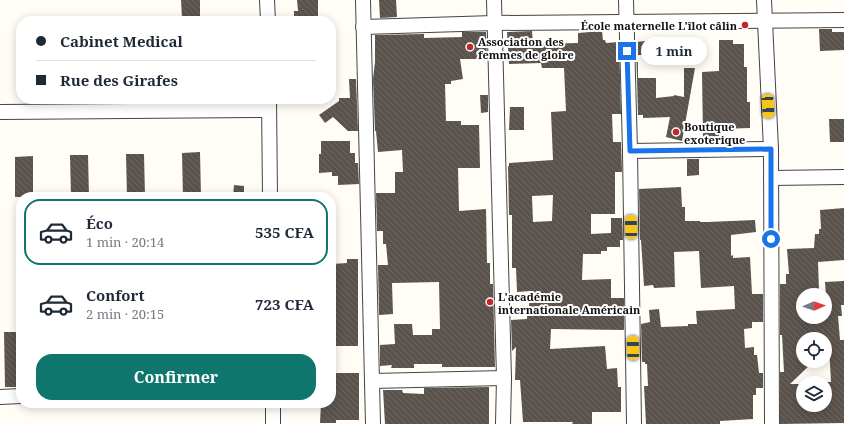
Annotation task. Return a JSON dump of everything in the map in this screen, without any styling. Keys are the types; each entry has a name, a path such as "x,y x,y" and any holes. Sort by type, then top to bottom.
{"street":[{"path":"267,0 268,16"},
{"path":"363,0 373,424"},
{"path":"494,0 504,378 502,424"},
{"path":"626,0 634,424"},
{"path":"764,0 771,149 772,424"},
{"path":"363,27 494,23 844,20"},
{"path":"0,112 269,104 270,192"},
{"path":"630,151 771,149"},
{"path":"771,178 844,177"},
{"path":"372,380 504,378"},
{"path":"0,397 16,396"},
{"path":"273,408 273,424"}],"building":[{"path":"181,0 200,0 200,16 182,16"},
{"path":"297,0 318,0 318,16 294,16 294,11 298,11"},
{"path":"379,0 396,0 397,17 380,18"},
{"path":"819,29 832,29 832,32 844,32 844,50 820,51"},
{"path":"532,31 533,44 578,43 578,33 602,31 603,40 605,40 606,43 619,42 621,114 612,114 613,142 621,142 622,172 615,172 615,214 591,214 591,234 611,233 611,218 622,218 623,240 620,240 620,247 607,247 607,251 601,251 601,254 583,254 582,280 611,279 611,298 624,298 624,330 551,329 550,349 605,346 607,369 617,368 618,387 621,387 621,412 592,412 592,424 572,424 573,422 523,422 520,380 515,380 516,347 512,351 511,320 527,319 531,291 517,292 516,268 512,268 512,215 509,215 508,166 509,163 553,160 551,112 566,111 564,68 542,68 541,63 509,64 507,32","holes":["553,195 552,221 533,222 532,196"]},
{"path":"462,32 486,32 487,59 460,59 463,79 451,81 451,84 445,84 446,121 461,121 461,125 479,125 480,168 458,168 459,211 486,209 487,263 490,263 490,284 493,284 495,367 442,367 442,364 414,364 414,368 391,368 392,365 380,366 380,345 395,344 394,324 412,324 413,335 432,335 432,329 440,329 439,282 392,283 393,314 379,315 378,265 388,265 386,244 383,244 383,231 377,231 376,193 395,193 395,172 403,172 402,150 378,152 375,131 373,79 375,62 375,35 424,34 424,38 462,37"},
{"path":"719,40 733,40 733,44 744,44 744,67 747,67 747,102 750,102 750,128 719,129 719,137 703,137 702,72 719,71"},
{"path":"645,41 645,55 638,55 638,78 656,78 656,98 674,95 684,97 684,68 695,68 682,141 666,137 670,117 643,118 643,115 638,115 636,42"},
{"path":"349,79 356,79 358,131 348,131 333,117 325,123 319,115 336,104 339,101 339,98 350,98"},
{"path":"480,95 488,95 488,112 481,113"},
{"path":"510,107 524,107 524,130 509,130"},
{"path":"829,119 844,119 844,142 830,142"},
{"path":"321,141 350,141 350,153 355,153 355,163 358,163 359,184 338,185 338,176 332,176 332,172 319,173"},
{"path":"200,152 201,192 183,192 182,153"},
{"path":"126,154 144,154 145,192 127,192"},
{"path":"70,155 88,155 89,192 71,192"},
{"path":"33,156 33,192 16,192 16,197 15,197 15,157"},
{"path":"687,159 699,159 699,175 687,176"},
{"path":"234,185 244,186 244,192 233,192"},
{"path":"681,187 682,207 685,207 685,221 708,222 755,220 756,232 731,235 731,256 733,255 733,258 750,257 752,294 763,294 763,322 752,322 752,328 744,329 745,348 754,347 754,355 757,355 759,373 763,373 763,388 756,388 756,395 753,395 753,419 720,421 720,424 646,424 644,386 648,386 647,364 642,362 641,324 650,322 649,310 659,309 661,327 688,326 688,324 697,324 696,311 735,309 734,286 701,288 699,251 674,252 675,287 654,288 653,285 644,286 640,240 639,189"},
{"path":"844,208 844,260 818,262 819,288 796,288 796,324 832,324 832,288 825,288 825,282 844,281 844,305 841,305 842,316 838,316 840,340 844,340 844,423 780,424 780,372 784,372 782,335 780,335 780,284 786,284 786,274 789,274 787,249 814,248 815,234 819,234 819,229 821,229 820,210","holes":["796,332 832,332 831,376 832,376 832,412 796,412 796,384 790,384 796,378 796,376 798,376 807,368 796,368"]},
{"path":"347,259 358,259 358,346 336,346 336,264 347,263"},
{"path":"4,332 16,332 16,387 5,387"},
{"path":"336,373 359,373 359,420 336,420 336,423 320,423 321,408 336,408"},
{"path":"489,387 489,424 385,424 383,390 402,390 403,393 424,394 424,388"}],"place":[{"name":"École maternelle L'îlot câlin","path":"745,25"},
{"name":"Association des femmes de gloire","path":"470,47"},
{"name":"Boutique exoterique","path":"676,132"},
{"name":"L'académie internationale Américain","path":"490,302"}],"route":[{"path":"627,51 630,151 771,149 771,239"}]}
